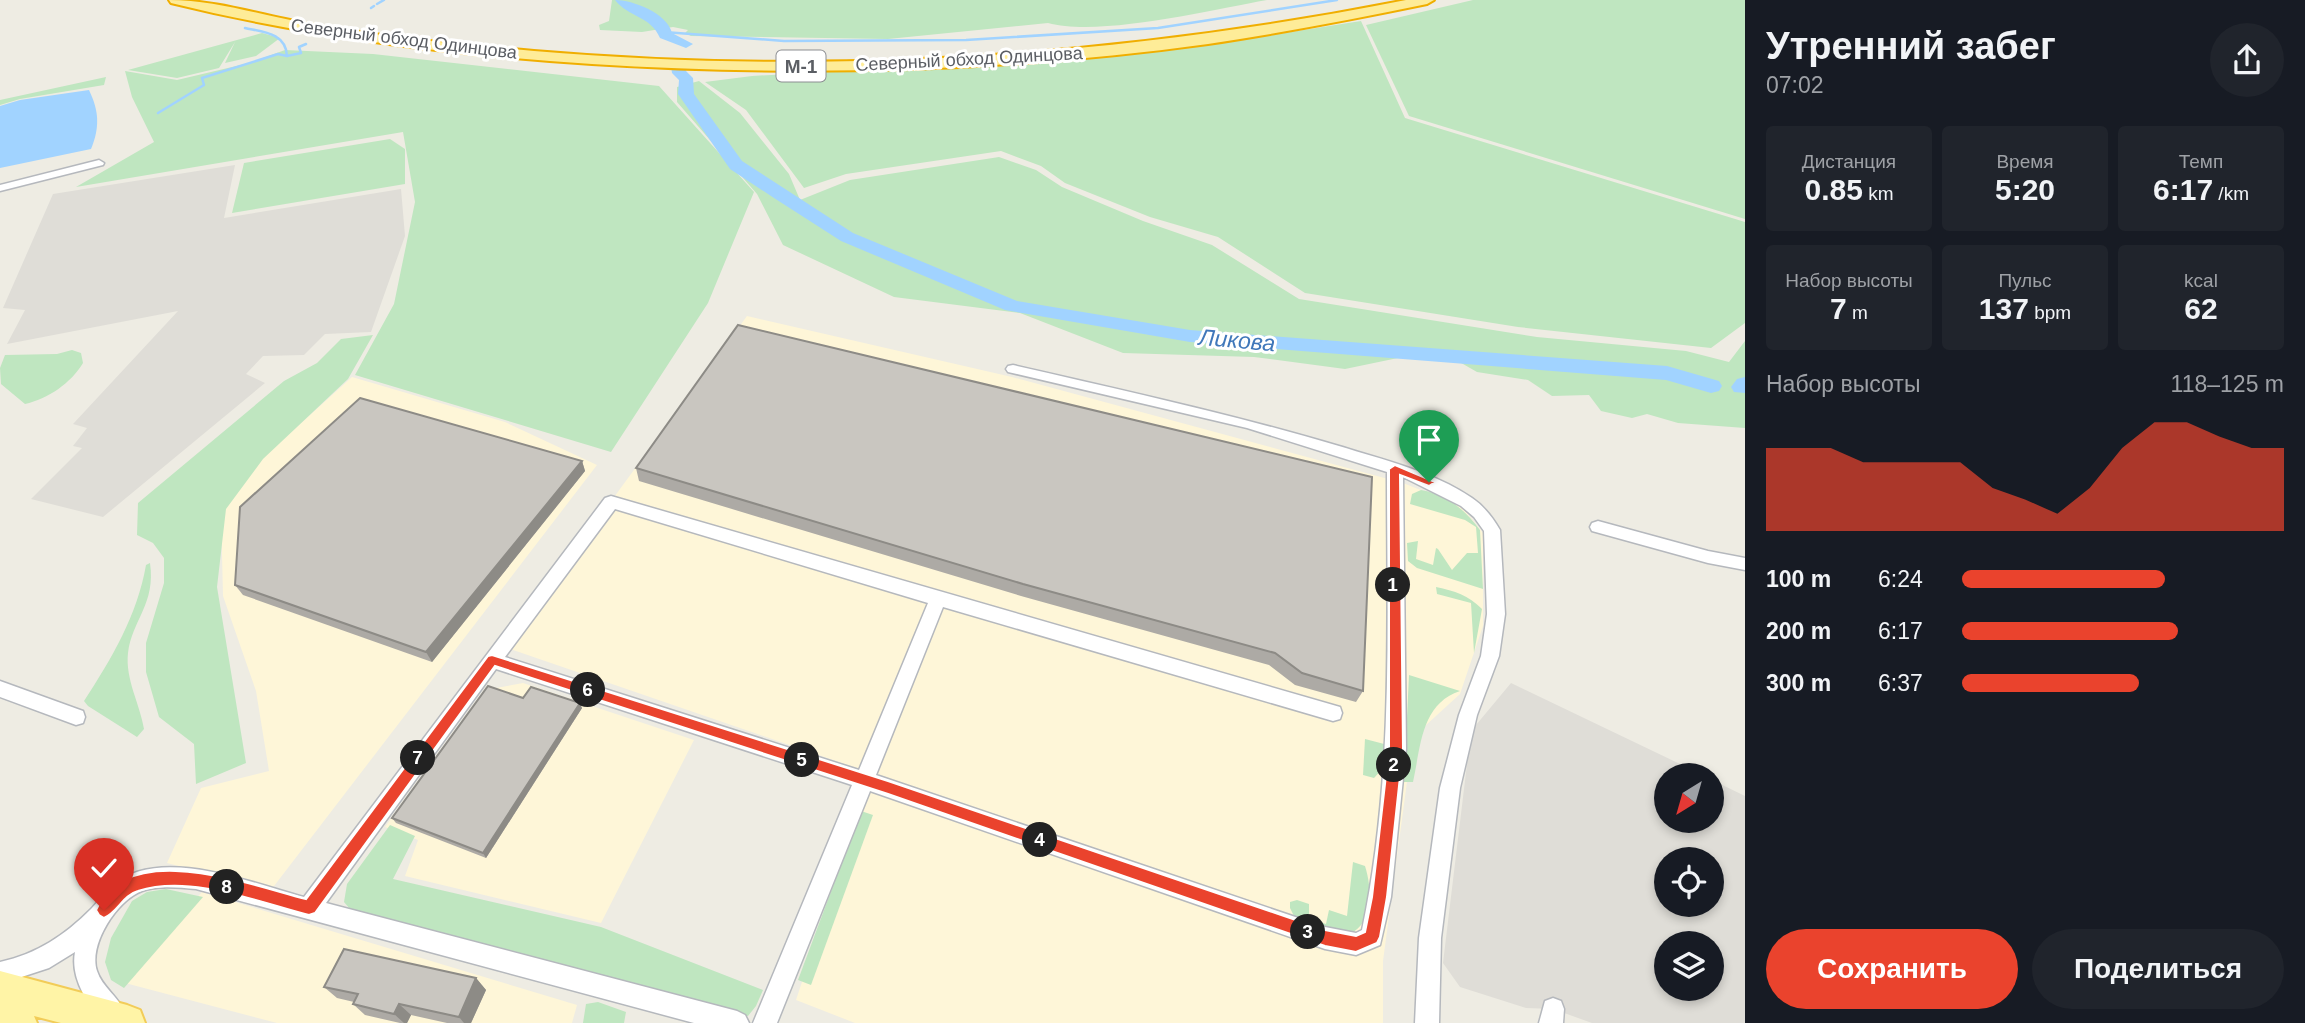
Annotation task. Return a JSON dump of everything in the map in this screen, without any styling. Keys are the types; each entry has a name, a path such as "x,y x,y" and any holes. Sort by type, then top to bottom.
{"highway":[{"name":"Северный обход Одинцова","path":"176,0 305,27 425,45 610,61 782,66 957,62 1161,46 1302,26 1427,0"},
{"name":"Северный обход Одинцова","path":"229,0 374,27 508,42 640,50 784,54 955,51 1064,44 1227,26 1369,0"}],"main road":[{"path":"0,989 125,1022"},
{"path":"0,1018 19,1023"}],"street":[{"path":"0,187 99,163"},
{"path":"1013,369 1249,424 1395,469 1440,486 1480,513 1492,530 1496,614 1490,656 1468,715 1450,788 1430,938 1427,1023"},
{"path":"492,660 862,779 1325,938 1356,944 1372,937 1380,897 1396,749 1395,469"},
{"path":"309,908 611,502 1333,713"},
{"path":"1598,527 1656,541 1712,559 1745,564"},
{"path":"765,1023 862,779 938,599"},
{"path":"0,689 76,717"},
{"path":"0,973 20,970 43,961 98,918 122,891 133,884 167,877 196,879 737,1023"},
{"path":"98,918 85,949 85,976 94,991 125,1022"}],"shaded area":[{"path":"235,165 224,218 401,189 405,236 371,332 325,334 304,355 263,356 246,374 265,383 103,517 31,499 82,448 73,446 87,428 73,424 178,311 7,344 25,310 3,308 53,194"},
{"path":"747,316 1012,377 1403,483 1461,506 1483,533 1483,626 1460,694 1413,737 1383,961 1383,1023 855,1023 796,1000 871,773 504,647"},
{"path":"352,377 505,422 597,465 271,890 167,863 201,788 269,771 256,691 223,596 221,512 258,462"},
{"path":"523,683 694,740 601,923 405,876 418,840 385,827 485,690"},
{"path":"1511,683 1678,763 1654,763 1654,833 1724,833 1724,786 1745,796 1745,1023 1592,1023 1553,1009 1526,1008 1460,987 1443,963 1471,731"},
{"path":"202,892 577,1005 572,1023 277,1023 125,983"}],"green space":[{"path":"612,0 1267,0 1125,25 1096,27 1048,23 888,39 691,36 685,33 688,30 673,27 642,32 600,30 599,25 609,21"},
{"path":"1473,0 1745,0 1745,219 1409,116 1366,25"},
{"path":"1361,21 1405,118 1745,222 1745,323 1711,348 1518,327 1305,293 1218,237 1150,217 1065,183 1041,166 1001,151 846,174 804,188 746,110 705,82 752,76 1108,57"},
{"path":"262,33 280,38 256,56 225,63 235,42 219,68 177,78 128,70"},
{"path":"285,50 373,54 659,86 754,192 708,303 611,452 355,375 394,304 415,202 403,132 76,187 154,142 132,97 125,71 177,80 249,63"},
{"path":"106,77 104,85 20,99 0,105 0,100"},
{"path":"699,81 740,113 789,174 800,200 850,180 999,157 1036,170 1062,187 1143,221 1212,245 1299,299 1537,337 1686,351 1729,362 1745,341 1745,428 1678,423 1647,414 1632,418 1601,411 1589,395 1552,396 1528,380 1477,372 1456,360 1422,353 1345,369 1254,357 1123,353 1020,313 894,297 783,245 757,194 677,102 677,87"},
{"path":"390,139 405,149 405,184 232,213 244,163"},
{"path":"373,335 348,379 263,459 226,509 217,587 246,763 196,784 194,744 159,717 146,672 146,643 164,583 164,558 153,543 137,535 138,503 284,381 317,363 341,339"},
{"path":"72,350 81,353 83,363 65,383 42,398 25,404 1,384 0,368 5,355 57,354"},
{"path":"1421,490 1439,495 1455,504 1480,530 1483,589 1417,568 1408,561 1407,543 1418,541 1416,559 1433,565 1436,548 1452,570 1467,553 1478,553 1476,527 1465,520 1410,504 1412,494"},
{"path":"150,563 150,590 128,653 131,682 144,729 137,737 84,701 122,636 136,602 146,565"},
{"path":"1436,587 1461,594 1482,609 1474,653 1471,603 1437,594"},
{"path":"1409,675 1460,691 1447,697 1430,716 1421,741 1413,782 1404,782"},
{"path":"1365,739 1388,745 1386,765 1374,778 1363,775"},
{"path":"861,811 873,815 811,985 798,980"},
{"path":"390,825 415,836 393,879 601,927 763,990 756,1006 748,1016 734,1015 355,915 344,902 347,884"},
{"path":"1353,862 1365,866 1370,894 1367,913 1358,929 1350,934 1294,916 1290,902 1297,900 1309,904 1309,918 1326,924 1329,910 1347,916"},
{"path":"166,889 203,897 124,988 111,980 105,962 111,938 132,901 147,892"},
{"path":"598,1002 626,1012 624,1023 583,1023 586,1004"}],"water":[{"path":"89,90 97,119 91,149 0,168 0,106 20,100"}],"building":[{"path":"738,325 1372,477 1363,691 1302,673 1275,653 1023,584 636,468"},
{"path":"360,398 582,461 426,652 235,585 240,507"},
{"path":"488,686 523,698 531,687 580,703 483,853 392,818"},
{"path":"344,949 476,978 459,1017 399,1004 394,1014 353,1004 358,994 324,987"}],"waterway":[{"path":"377,4 384,0"},
{"name":"Ликова","path":"622,0 627,6 639,9 664,28 665,35 686,44"},
{"path":"664,32 784,41 966,40 1158,28 1337,0"},
{"path":"245,28 278,38 283,42 287,56"},
{"path":"287,56 301,53 299,47 306,44"},
{"path":"158,113 204,85 202,78 278,54 287,56"},
{"name":"Ликова","path":"678,66 679,73 686,78 686,94 736,165 780,194"},
{"name":"Ликова","path":"787,198 847,237 1012,306 1190,336 1667,373 1711,386"},
{"name":"Ликова","path":"1742,387 1745,384"}],"route":[{"path":"104,910 122,891 133,884 167,877 196,879 309,908 492,660 888,788 1325,938 1356,944 1372,937 1380,897 1396,749 1397,677 1393,598 1395,469 1429,482"}]}
